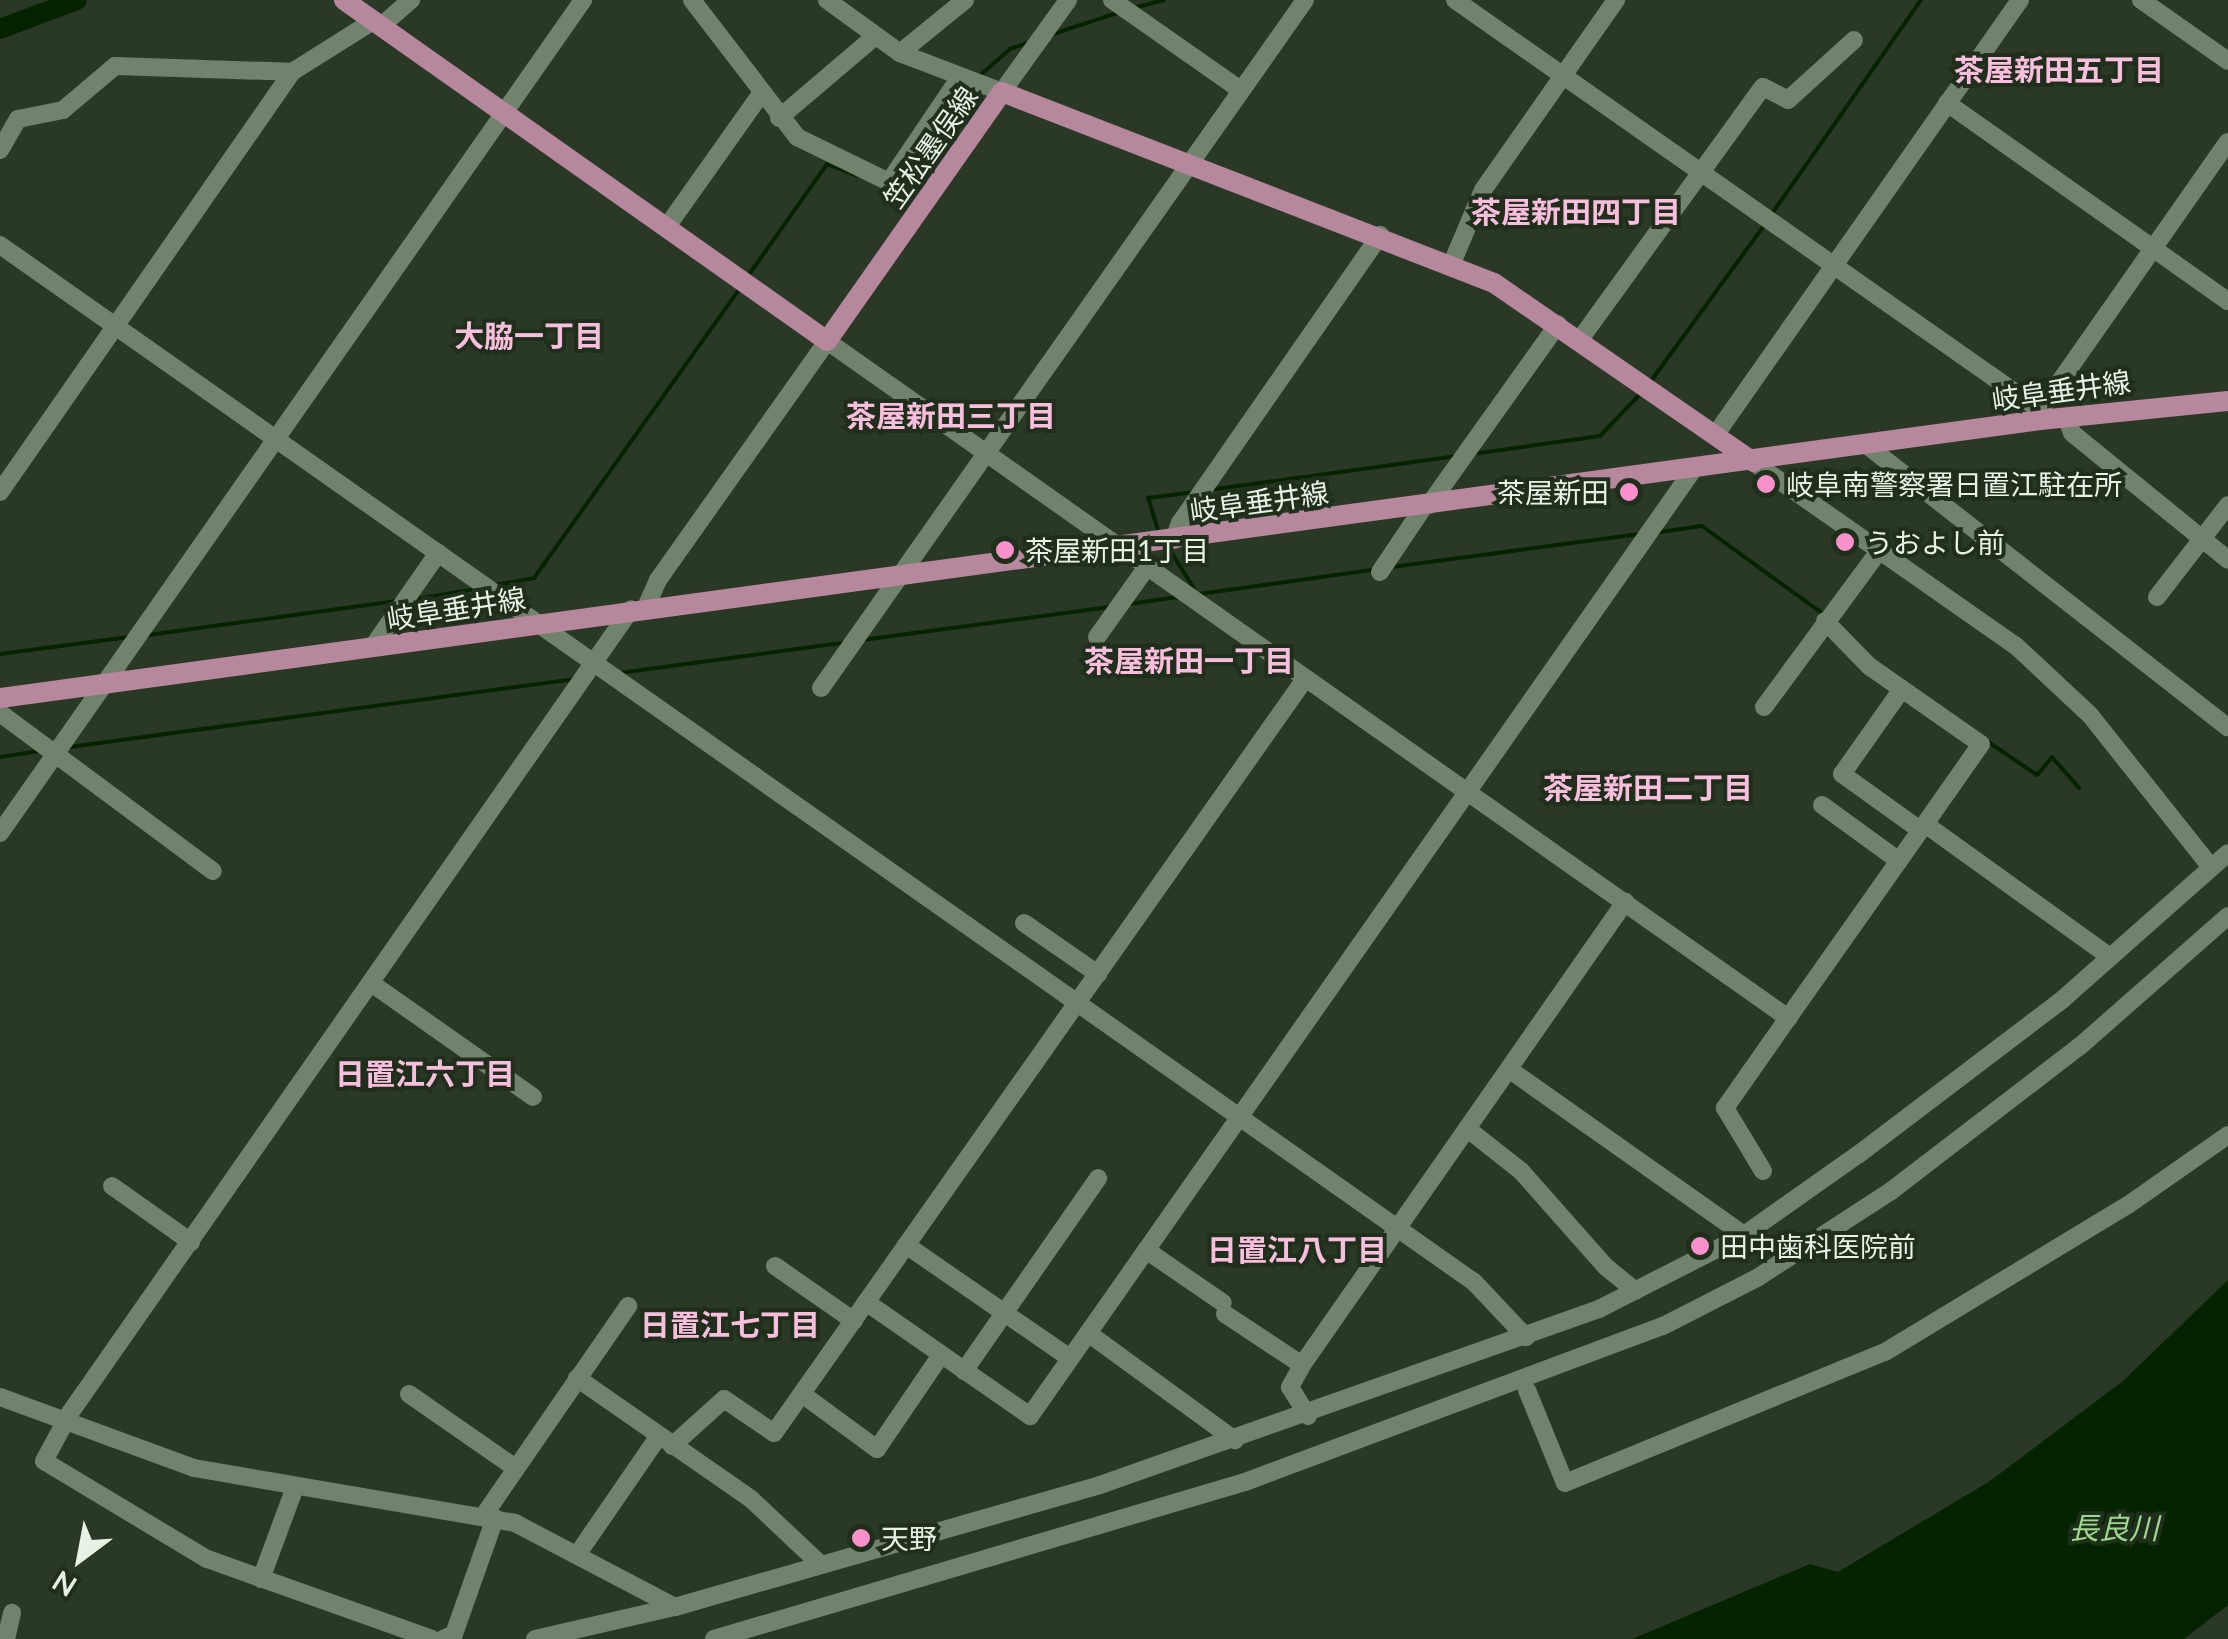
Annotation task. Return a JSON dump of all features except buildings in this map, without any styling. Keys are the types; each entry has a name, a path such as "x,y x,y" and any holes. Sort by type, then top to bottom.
{"main road":[{"path":"344,0 827,341"},
{"name":"笠松墨俣線","path":"827,341 1002,92 1452,263 1581,338 1753,462"},
{"name":"岐阜垂井線","path":"0,698 638,608 1120,548 1869,447 2040,415 2066,418 2228,401"}],"street":[{"path":"0,492 292,72 411,0"},
{"path":"0,833 583,0"},
{"path":"692,0 779,118 816,150 889,182 960,77"},
{"path":"827,0 873,38 900,53 1002,92 1068,0"},
{"path":"900,53 965,0"},
{"path":"1112,0 1239,90"},
{"path":"821,688 988,456 1304,0"},
{"path":"1455,0 2040,415 2228,142"},
{"path":"1452,263 1483,190 1616,0"},
{"path":"1716,434 2020,0"},
{"path":"2141,0 2228,61"},
{"path":"779,118 873,38"},
{"path":"1581,338 1763,87 1788,100 1854,40"},
{"path":"0,150 15,127 63,110 114,66 292,72"},
{"path":"666,228 760,94"},
{"path":"1948,103 2228,301"},
{"path":"1174,540 1380,235"},
{"path":"0,246 1474,1282 1526,1336"},
{"path":"1380,572 1558,324"},
{"path":"432,1639 207,1559 44,1461 66,1421 594,664 827,341 1788,1018"},
{"path":"2066,418 2072,433 2228,560"},
{"path":"1869,447 2228,727"},
{"path":"1753,462 2016,646 2090,715 2211,867"},
{"path":"866,1302 1030,1416 1693,470"},
{"path":"2157,596 2228,506"},
{"path":"1764,707 1880,550"},
{"path":"372,648 438,553"},
{"path":"1097,637 1148,567"},
{"path":"1763,1172 1725,1108 1981,744 1902,689 1825,621"},
{"path":"577,1555 665,1441 724,1399 774,1433 1306,678"},
{"path":"1902,689 1842,774 2110,956"},
{"path":"0,713 53,758 213,871"},
{"path":"1822,805 1899,861"},
{"path":"534,1639 675,1607 1235,1440 1526,1336 1636,1291 1744,1236 2012,1039 2228,854"},
{"path":"1308,1416 1290,1386 1302,1365 1625,902"},
{"path":"714,1639 1245,1482 1663,1326 1758,1278 1891,1192 2079,1047 2220,930 2228,916"},
{"path":"1024,924 1098,974"},
{"path":"371,983 533,1097"},
{"path":"1510,1070 1744,1236"},
{"path":"1469,1130 1532,1182 1606,1267 1636,1291"},
{"path":"1528,1390 1565,1483 1910,1339 2228,1135"},
{"path":"964,1372 1098,1178"},
{"path":"112,1186 191,1242"},
{"path":"906,1244 1070,1358"},
{"path":"1146,1250 1302,1365"},
{"path":"775,1266 854,1321"},
{"path":"443,1639 454,1634 490,1517 514,1467 628,1306"},
{"path":"1088,1332 1235,1440"},
{"path":"802,1394 876,1449 941,1356"},
{"path":"576,1378 751,1499 820,1564"},
{"path":"409,1394 514,1467"},
{"path":"0,1396 194,1468 490,1517 577,1555 675,1607"},
{"path":"261,1579 295,1487"},
{"path":"4,1638 12,1613"}],"water":[{"name":"長良川","path":"2228,1280 2228,1605 2184,1639 1632,1639 1810,1564 1838,1572 1990,1481 2123,1381"}],"waterway":[{"path":"0,29 77,0"},
{"path":"1134,8 1164,0"},
{"path":"1771,215 1921,0"},
{"path":"1053,34 1120,12"},
{"path":"977,78 1010,49 1030,42"},
{"path":"890,189 903,186 971,86"},
{"path":"748,276 827,164 858,176"},
{"path":"1651,381 1766,223"},
{"path":"495,585 534,578 740,288"},
{"path":"1472,454 1600,436 1642,392"},
{"path":"1209,490 1457,456"},
{"path":"1158,530 1148,498 1195,492"},
{"path":"1660,532 1702,526 1826,616"},
{"path":"1392,567 1640,534"},
{"path":"1168,547 1195,590"},
{"path":"1199,594 1373,570"},
{"path":"416,599 476,589"},
{"path":"1129,604 1179,597"},
{"path":"148,635 397,601"},
{"path":"862,640 1110,607"},
{"path":"0,654 129,637"},
{"path":"619,673 847,642"},
{"path":"69,747 575,679"},
{"path":"1987,741 2037,775 2052,757 2079,788"},
{"path":"0,757 40,751"}],"place":[{"name":"岐阜南警察署日置江駐在所","path":"1766,484"},
{"name":"茶屋新田","path":"1629,492"},
{"name":"うおよし前","path":"1845,542"},
{"name":"茶屋新田1丁目","path":"1005,550"},
{"name":"田中歯科医院前","path":"1700,1246"},
{"name":"天野","path":"861,1538"}],"district":[{"name":"茶屋新田五丁目","path":"2059,69"},
{"name":"茶屋新田四丁目","path":"1576,211"},
{"name":"大脇一丁目","path":"529,335"},
{"name":"茶屋新田三丁目","path":"951,415"},
{"name":"茶屋新田一丁目","path":"1189,660"},
{"name":"茶屋新田二丁目","path":"1648,787"},
{"name":"日置江六丁目","path":"425,1073"},
{"name":"日置江八丁目","path":"1297,1249"},
{"name":"日置江七丁目","path":"730,1324"}]}
